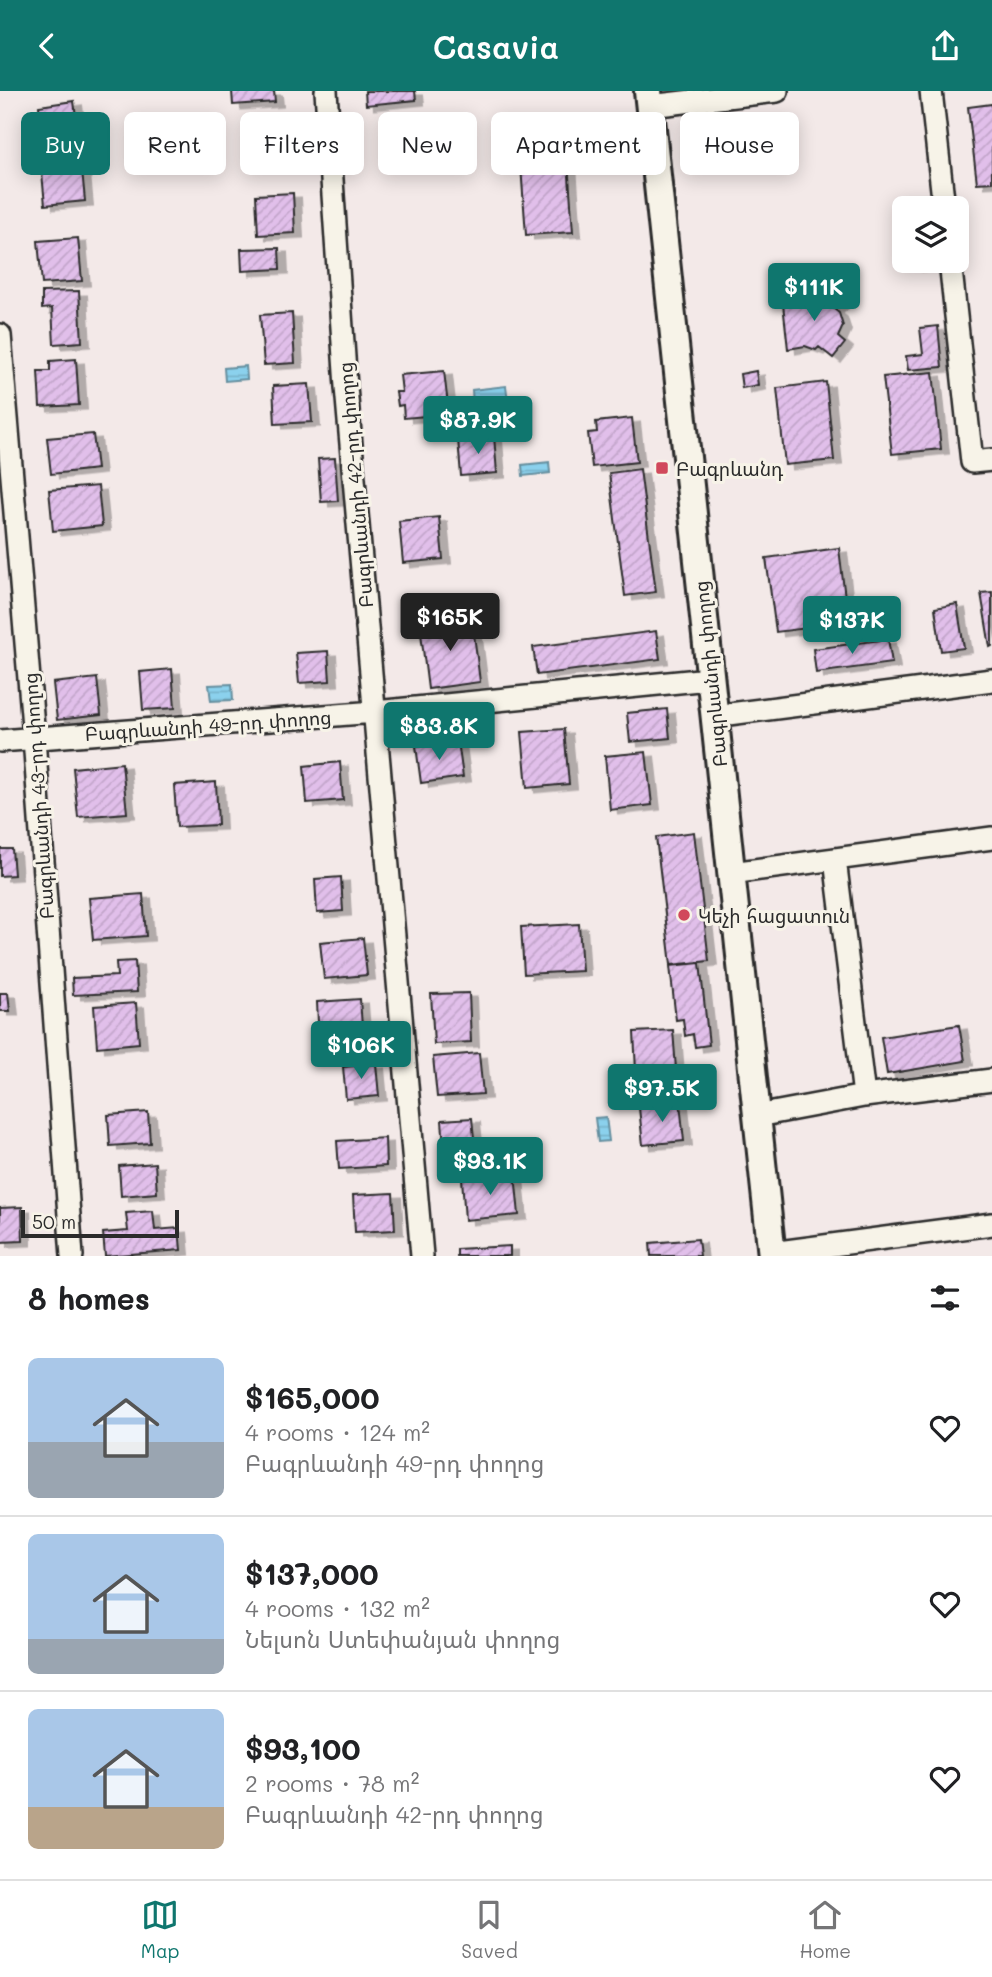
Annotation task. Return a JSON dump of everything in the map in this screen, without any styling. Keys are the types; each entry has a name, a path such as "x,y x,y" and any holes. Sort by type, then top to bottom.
{"main road":[{"name":"Բագրևանդի փողոց","path":"649,99 772,1254"}],"street":[{"name":"Բագրևանդի 42-րդ փողոց","path":"326,91 346,387 422,1256"},
{"path":"649,99 777,91"},
{"path":"931,91 943,196"},
{"path":"951,273 972,462 992,460"},
{"name":"Բագրևանդի 43-րդ փողոց","path":"0,335 34,738 72,1256"},
{"name":"Բագրևանդի 49-րդ փողոց","path":"0,741 375,712 709,679"},
{"path":"714,716 992,680"},
{"path":"731,873 992,838"},
{"path":"835,859 864,1096"},
{"path":"757,1116 864,1096 992,1080"},
{"path":"772,1254 992,1224"}],"water":[{"path":"246,366 247,379 225,381 224,368"},
{"path":"506,386 508,401 473,404 472,390"},
{"path":"549,462 550,473 523,476 522,465"},
{"path":"232,684 233,700 211,701 209,685"},
{"path":"606,1117 609,1141 598,1142 595,1118"}],"building":[{"path":"232,91 274,91 275,102 233,105"},
{"path":"365,91 415,91 416,100 366,105"},
{"path":"74,101 75,112 40,112 39,106"},
{"path":"992,104 992,182 977,183 968,107"},
{"path":"42,175 83,175 85,201 45,205"},
{"path":"522,175 569,175 573,232 526,235"},
{"path":"293,193 295,233 258,235 256,195"},
{"path":"78,238 82,281 42,284 38,241"},
{"path":"279,248 280,269 242,271 241,249"},
{"path":"801,289 815,302 825,290 840,304 834,309 839,313 843,326 838,337 845,343 833,358 819,347 816,350 805,346 788,349 783,304 791,303"},
{"path":"79,291 82,342 54,344 52,308 42,309 42,292"},
{"path":"292,313 295,363 264,365 260,315"},
{"path":"938,326 942,367 908,370 906,356 923,354 920,328"},
{"path":"76,359 79,405 40,407 38,371 50,371 50,361"},
{"path":"444,371 449,414 404,418 403,405 398,406 396,392 402,392 400,375"},
{"path":"756,371 758,385 742,388 740,374"},
{"path":"933,372 941,449 892,454 883,377"},
{"path":"826,382 834,460 785,465 777,388"},
{"path":"309,384 312,422 275,424 273,386"},
{"path":"632,418 637,462 592,467 588,433 597,432 596,422"},
{"path":"93,434 97,469 51,474 47,438"},
{"path":"494,436 497,473 461,476 458,439"},
{"path":"335,458 338,501 321,502 318,459"},
{"path":"640,469 656,592 625,596 609,473"},
{"path":"98,486 102,526 53,531 49,490"},
{"path":"439,517 443,559 403,563 399,521"},
{"path":"839,548 848,623 776,632 766,558"},
{"path":"992,592 992,646 990,647 981,593"},
{"path":"957,604 964,648 941,651 935,608"},
{"path":"472,618 480,682 428,689 420,625"},
{"path":"656,631 660,659 537,675 533,647"},
{"path":"888,639 892,663 816,673 813,649"},
{"path":"328,651 330,681 299,683 296,653"},
{"path":"172,669 175,708 143,710 140,672"},
{"path":"97,678 101,715 57,720 53,683"},
{"path":"667,709 670,738 630,742 627,713"},
{"path":"564,729 569,784 527,788 522,732"},
{"path":"458,741 463,777 421,783 416,746"},
{"path":"646,752 652,805 610,810 605,756"},
{"path":"340,762 343,800 307,803 304,766"},
{"path":"122,763 127,813 78,817 73,768"},
{"path":"216,782 218,825 177,827 174,785"},
{"path":"694,832 709,961 671,965 656,837"},
{"path":"0,849 12,849 14,875 0,876"},
{"path":"341,877 343,911 317,913 315,879"},
{"path":"143,894 146,936 93,940 89,898"},
{"path":"579,924 582,971 524,974 521,927"},
{"path":"363,938 367,975 324,979 320,942"},
{"path":"135,961 137,992 73,995 72,978 117,976 116,962"},
{"path":"700,963 709,1045 695,1047 693,1034 685,1036 683,1019 676,1020 670,966"},
{"path":"0,993 8,993 10,1011 0,1011"},
{"path":"469,993 471,1042 434,1044 431,994"},
{"path":"360,999 363,1040 319,1043 317,1002"},
{"path":"136,1003 139,1043 97,1047 94,1006"},
{"path":"959,1025 965,1061 887,1074 881,1037"},
{"path":"673,1030 676,1069 636,1071 634,1032"},
{"path":"479,1053 483,1094 437,1097 433,1057"},
{"path":"376,1064 379,1096 346,1099 343,1067"},
{"path":"680,1103 684,1141 643,1145 639,1108"},
{"path":"148,1112 150,1143 110,1146 108,1115"},
{"path":"472,1118 476,1158 445,1161 442,1120"},
{"path":"385,1138 386,1166 339,1169 337,1141"},
{"path":"155,1163 157,1193 121,1196 119,1166"},
{"path":"515,1174 519,1215 465,1220 462,1178"},
{"path":"393,1193 395,1230 355,1232 353,1195"},
{"path":"22,1207 23,1241 0,1242 0,1208"},
{"path":"153,1211 155,1230 179,1228 181,1250 105,1256 103,1233 128,1231 126,1213"},
{"path":"698,1239 700,1256 651,1256 650,1243"},
{"path":"510,1246 510,1256 457,1256 457,1249"}],"place":[{"name":"Բագրևանդ","path":"662,468"},
{"name":"Կեչի հացատուն","path":"684,915"}]}
